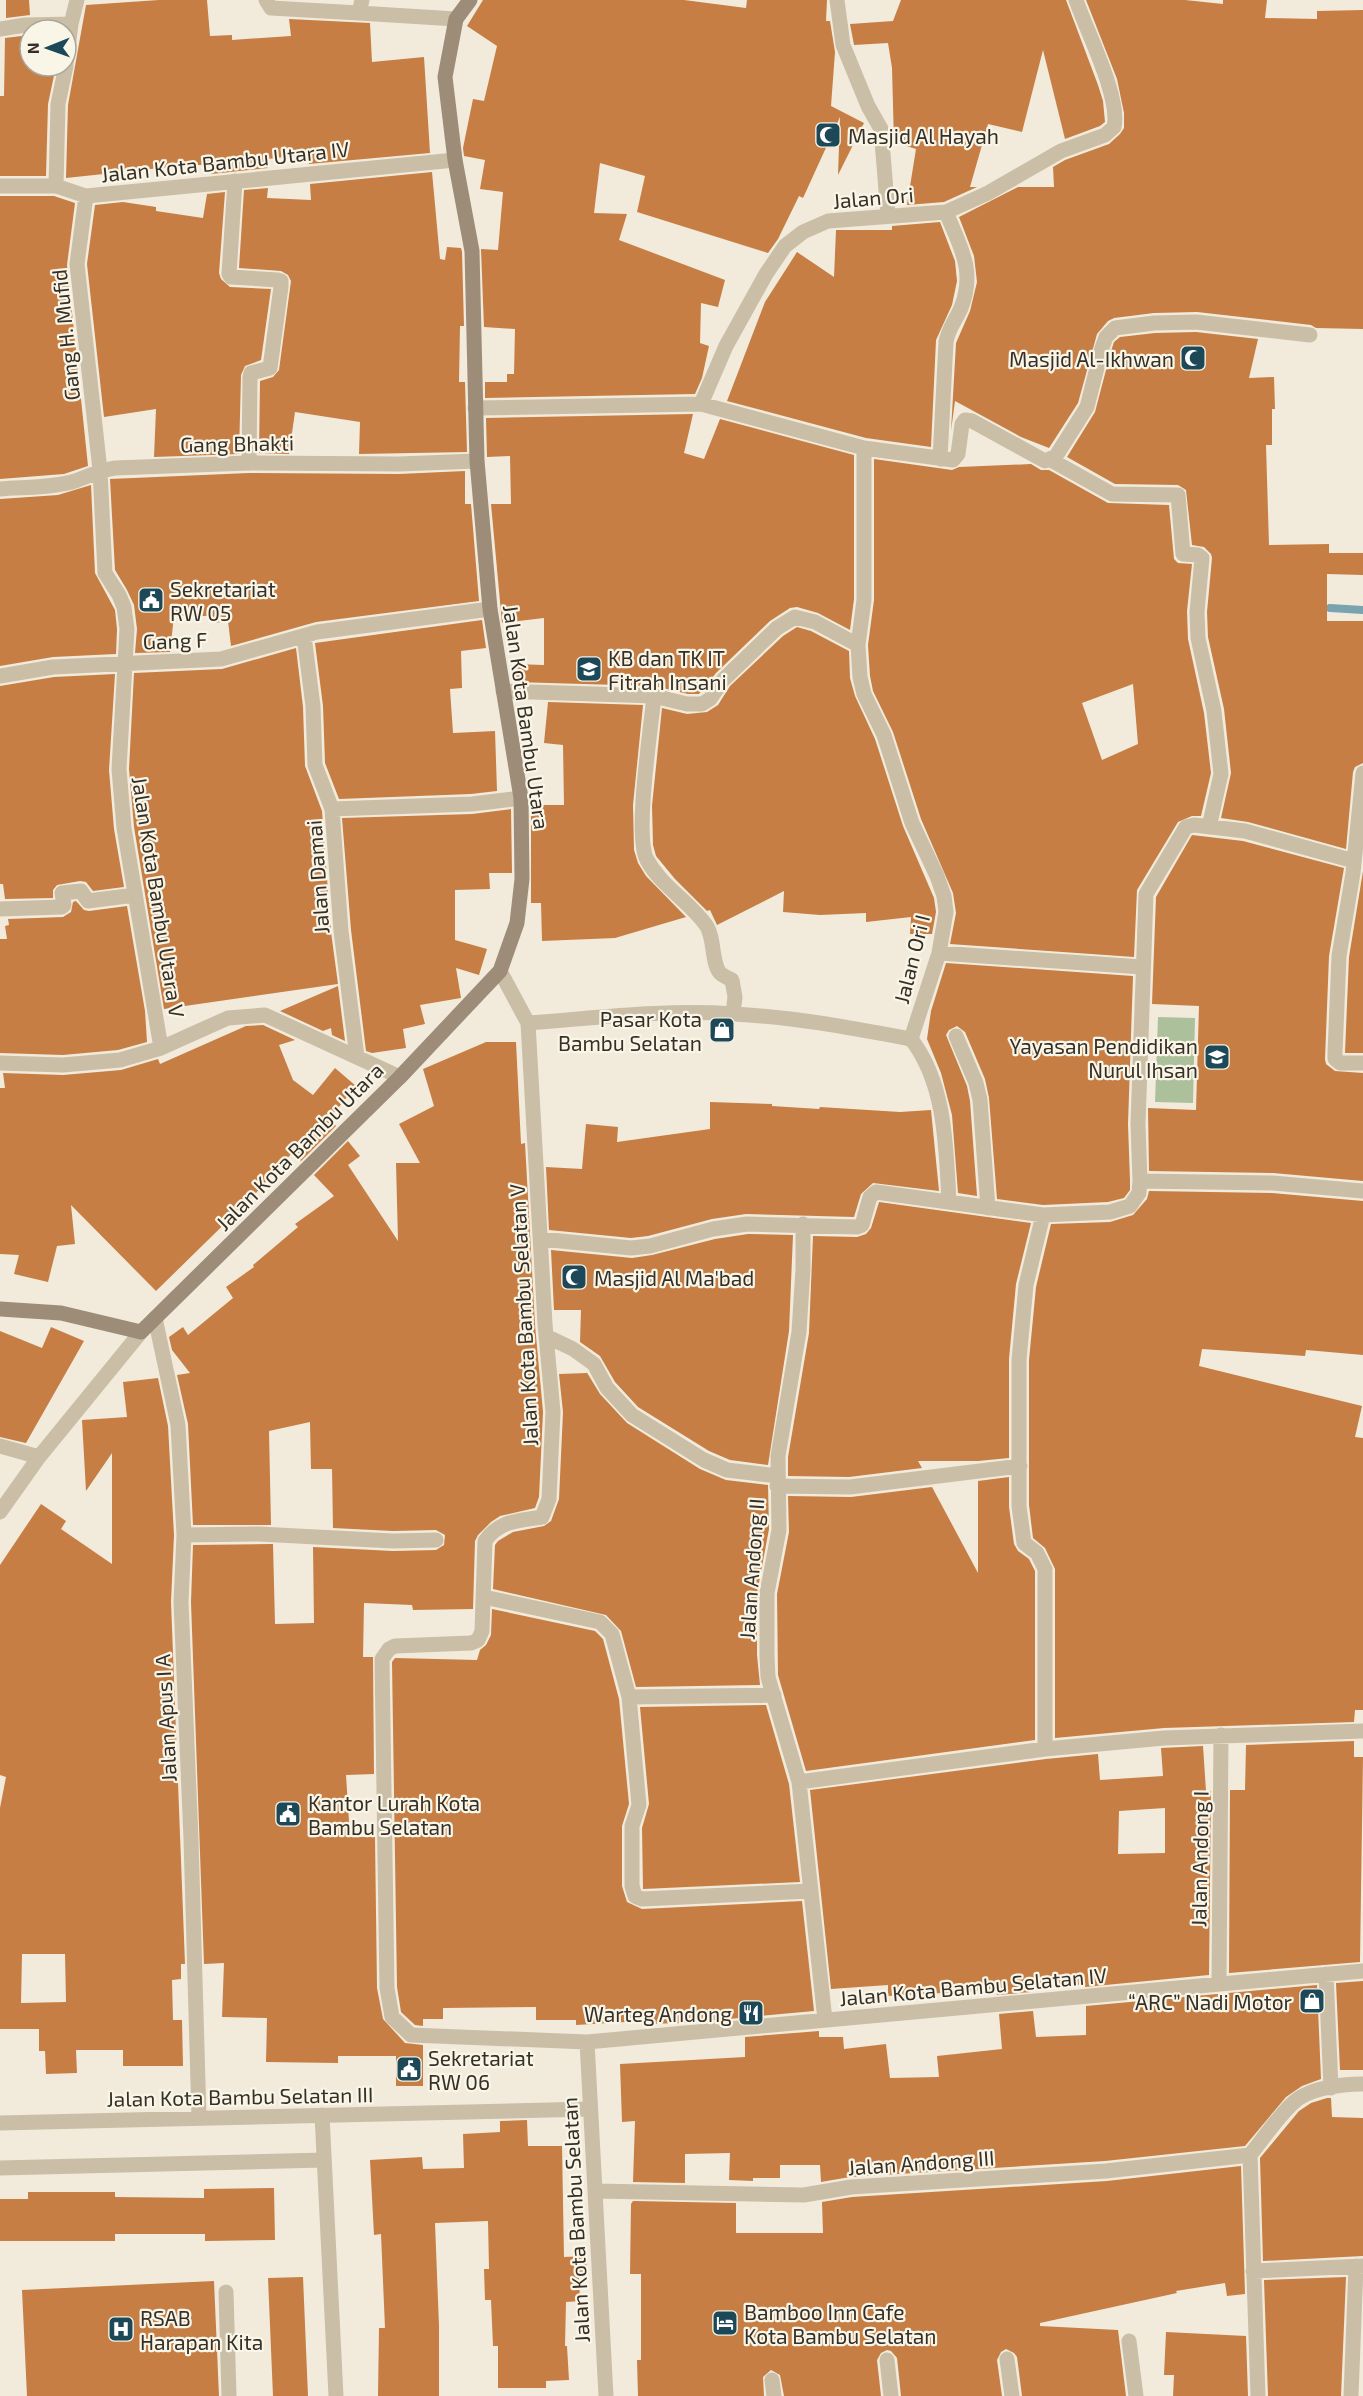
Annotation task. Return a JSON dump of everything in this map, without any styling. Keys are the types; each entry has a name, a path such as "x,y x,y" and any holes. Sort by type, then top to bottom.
{"street":[{"path":"72,18 77,0"},
{"path":"267,0 271,8 360,7 456,19"},
{"name":"Jalan Kota Bambu Utara","path":"141,1332 400,1077 500,971 517,923 522,879 520,798 490,609 477,461 472,251 455,160 445,77 456,19 470,0"},
{"path":"837,0 843,45 868,106 881,129 888,215"},
{"name":"Jalan Ori","path":"701,404 726,346 766,274 785,246 803,232 828,221 946,212 988,194 1061,151 1105,135 1114,127 1114,106 1100,60 1076,0"},
{"path":"0,29 18,26"},
{"path":"56,186 58,104 63,78"},
{"name":"Jalan Kota Bambu Utara IV","path":"0,186 56,186 86,196 455,160"},
{"path":"235,181 229,274 231,278 281,282 270,368 251,373 250,377 249,463"},
{"name":"Gang H. Mufid","path":"86,196 77,264 100,470"},
{"path":"940,459 946,342 948,331 961,308 967,286 967,266 946,212"},
{"path":"475,408 701,404 864,448 953,460 958,454 962,424 966,420 972,421 1045,461 1056,456 1087,407 1102,348 1106,337 1115,328 1154,323 1196,322 1310,335"},
{"name":"Jalan Ori I","path":"864,448 864,600 858,645 860,677 864,694 884,735 912,823 944,896 946,912 939,953 911,1040"},
{"path":"1051,460 1112,494 1178,495 1183,554 1198,555 1202,558 1197,612 1198,638 1214,711 1221,774 1209,827"},
{"name":"Gang Bhakti","path":"0,489 60,484 75,481 100,470 115,468 249,463 399,464 477,461"},
{"name":"Jalan Kota Bambu Utara V","path":"100,470 105,573 119,595 125,616 119,769 124,828 161,1048"},
{"name":"Gang F","path":"0,676 53,667 221,659 317,632 490,609"},
{"path":"503,691 654,696 687,704 702,704 710,699 723,680 777,628 795,617 815,622 858,645"},
{"path":"304,636 313,706 315,765 332,809"},
{"path":"654,696 644,786 643,838 646,858 661,881 707,926 720,973 732,980 735,997 733,1013"},
{"path":"1363,779 1354,861 1339,956 1335,1053 1335,1059 1340,1063 1363,1063"},
{"name":"Jalan Damai","path":"357,1057 341,931 332,809 472,804 520,798"},
{"path":"541,1239 631,1248 650,1246 732,1225 803,1224 852,1227 862,1225 870,1197 876,1192 1043,1215 1120,1210 1130,1206 1139,1193 1140,1181 1137,1124 1146,894 1186,827 1194,825 1245,831 1354,861"},
{"path":"0,909 62,907 64,905 62,893 70,891 81,891 88,901 135,895"},
{"path":"939,953 1142,967"},
{"name":"Jalan Kota Bambu Selatan V","path":"500,971 528,1023 546,1336 553,1412 549,1499 542,1517 503,1524 493,1530 485,1541 482,1631 478,1640 471,1643 395,1646 389,1649 382,1659 387,1988 392,2017 411,2035 586,2042"},
{"path":"528,1023 642,1014 733,1013 817,1022 911,1040 921,1052 934,1086 945,1134 949,1202"},
{"name":"Jalan Kota Bambu Utara V","path":"0,1063 63,1065 120,1059 161,1048 228,1018 265,1015 400,1077"},
{"path":"956,1035 981,1100 988,1208"},
{"path":"1140,1181 1273,1183 1363,1191"},
{"path":"1043,1215 1026,1285 1019,1360 1019,1506 1024,1543 1037,1553 1046,1569 1045,1749"},
{"name":"Jalan Andong II","path":"803,1224 799,1332 781,1430 778,1481 779,1530 767,1593 768,1677 799,1782 825,2020"},
{"path":"0,1309 62,1313 141,1332 39,1457 0,1512"},
{"name":"Jalan Apus I A","path":"155,1318 178,1425 183,1535 181,1602 192,1839 200,2118"},
{"path":"546,1336 573,1349 594,1364 607,1388 632,1415 704,1460 726,1470 778,1481 850,1486 1020,1466"},
{"path":"0,1446 39,1457"},
{"path":"183,1535 259,1534 393,1541 436,1540"},
{"path":"484,1597 600,1622 607,1626 612,1634 629,1697 639,1805 634,1815 633,1826 632,1886 635,1896 642,1899 811,1891"},
{"path":"629,1697 774,1695"},
{"path":"799,1782 1045,1749 1164,1738 1363,1731"},
{"name":"Jalan Andong I","path":"1219,1984 1221,1735"},
{"name":"Jalan Kota Bambu Selatan IV","path":"586,2042 1363,1971"},
{"path":"1326,1974 1331,2088"},
{"name":"Jalan Kota Bambu Selatan","path":"586,2042 606,2396"},
{"path":"1258,2396 1250,2155 1293,2102 1308,2094 1331,2088 1363,2084"},
{"name":"Jalan Kota Bambu Selatan III","path":"0,2123 590,2109"},
{"path":"322,2115 336,2396"},
{"name":"Jalan Andong III","path":"595,2190 804,2195 851,2187 1106,2171 1250,2155"},
{"path":"0,2168 324,2160"},
{"path":"1253,2271 1360,2266 1351,2396"},
{"path":"226,2292 229,2396"},
{"path":"1129,2341 1136,2396"},
{"path":"1007,2359 1012,2396"},
{"path":"887,2360 891,2396"}],"green space":[{"path":"1158,1017 1195,1018 1193,1103 1155,1102"}],"building":[{"path":"6,0 29,0 30,15 6,18"},
{"path":"159,0 207,0 210,36 232,35 232,40 291,36 289,19 370,23 372,62 424,57 430,153 309,164 308,154 268,159 268,168 211,174 212,165 188,165 66,178 68,105 73,78 78,78 78,49 86,5"},
{"path":"483,0 684,0 746,8 747,0 827,0 826,21 830,21 835,52 831,106 864,123 838,175 840,117 803,198 799,196 778,239 768,253 637,212 645,176 600,163 594,213 627,214 619,240 725,280 718,307 701,303 700,343 709,346 702,378 695,394 485,398 485,382 507,382 507,374 514,374 515,329 484,327 481,249 498,250 503,192 480,189 485,160 464,156 463,148 473,99 484,101 497,46 467,26"},
{"path":"901,0 1066,0 1098,85 1103,101 1105,122 1065,139 1043,50 1022,132 988,124 970,187 977,187 944,202 907,205 916,149 894,142 892,68 888,43 854,45 850,24 893,21"},
{"path":"1086,0 1185,0 1223,4 1223,0 1267,0 1265,18 1317,19 1317,11 1363,10 1363,329 1316,328 1311,325 1197,312 1154,313 1114,318 1108,321 1097,334 1078,403 1049,448 1021,437 955,401 951,431 956,343 970,311 977,282 974,256 959,217 1018,187 1054,187 1053,167 1065,160 1109,144 1124,128 1124,113 1117,79"},
{"path":"18,36 18,78 53,78 48,104 46,176 0,176 0,96 4,96 5,38"},
{"path":"432,172 440,259 445,260 447,247 461,248 462,252 464,326 460,326 459,382 465,382 467,452 359,454 360,422 295,412 289,454 259,453 260,381 273,377 279,370 291,281 288,275 281,271 239,268 244,190 268,188 267,198 311,200 310,184"},
{"path":"225,192 219,273 221,279 230,287 271,289 261,360 245,366 241,375 239,454 154,457 156,409 104,417 87,264 95,205 123,202 156,207 156,211 203,218 207,194"},
{"path":"0,196 54,196 75,203 67,265 88,466 64,474 0,479"},
{"path":"940,222 955,261 957,281 952,305 936,340 931,447 866,438 727,401 765,302 797,252 834,277 836,230 892,230 892,226"},
{"path":"1196,332 1258,339 1249,378 1274,377 1275,409 1272,409 1272,445 1266,445 1269,545 1329,544 1329,553 1363,553 1363,575 1327,574 1327,621 1363,621 1363,763 1355,767 1353,772 1346,849 1248,822 1221,818 1231,773 1224,709 1208,637 1207,612 1212,558 1204,547 1192,545 1186,490 1178,485 1115,484 1067,457 1095,412 1114,342 1120,337"},
{"path":"693,414 684,453 704,459 720,419 854,455 854,599 850,630 818,613 797,607 790,608 770,621 716,673 699,694 688,694 654,686 514,682 515,664 544,665 544,618 502,623 491,504 511,504 510,456 487,457 486,418"},
{"path":"874,459 952,470 959,467 1031,464 1041,470 1049,470 1108,503 1169,505 1174,559 1178,563 1192,564 1187,611 1188,639 1204,713 1211,773 1201,816 1192,816 1178,822 1137,890 1134,957 950,944 956,913 953,893 921,819 893,732 873,691 868,645 874,600","holes":["1133,684 1138,744 1102,760 1082,703"]},
{"path":"465,471 465,504 471,504 479,601 316,622 231,646 228,621 214,623 213,616 174,616 170,652 135,653 137,629 134,605 115,570 110,479 249,473 399,474"},
{"path":"91,485 95,573 115,610 116,654 53,657 0,666 0,499 58,495"},
{"path":"482,620 486,648 461,651 462,688 450,689 453,733 495,731 497,791 339,799 325,763 323,706 315,643"},
{"path":"797,627 811,631 849,651 850,678 855,696 875,739 903,826 934,898 936,912 932,934 910,934 911,917 866,922 866,913 820,915 783,912 784,891 717,925 710,910 707,911 675,879 656,856 653,845 652,806 662,708 687,714 707,712 718,705 730,686 783,636"},
{"path":"296,648 303,707 305,766 322,811 331,932 338,984 164,1009 134,827 129,769 134,673 222,669"},
{"path":"115,674 109,770 114,829 124,887 93,891 86,882 80,881 57,885 53,890 53,898 5,899 3,884 0,884 0,686 54,677"},
{"path":"548,702 643,705 633,805 634,850 638,863 646,876 686,917 615,938 542,941 541,903 531,903 531,805 564,805 563,745 544,743"},
{"path":"511,809 512,873 489,873 490,889 455,890 455,940 487,949 479,975 456,968 461,998 420,1005 425,1024 403,1029 406,1048 372,1053 366,1051 351,930 342,818 472,814"},
{"path":"1192,835 1243,841 1344,868 1329,956 1325,1059 1326,1064 1335,1071 1363,1073 1363,1181 1273,1173 1149,1171 1148,1108 1196,1110 1199,1006 1152,1004 1156,897"},
{"path":"1363,871 1363,1053 1345,1053 1349,957"},
{"path":"76,901 84,910 89,911 127,906 145,1011 147,1042 118,1050 63,1055 0,1053 0,939 7,939 5,926 9,925 8,919 63,917 71,912 73,902"},
{"path":"946,963 1133,976 1128,1124 1130,1190 1124,1198 1108,1202 1043,1205 997,1199 989,1098 985,1079 965,1032 957,1026 949,1030 946,1035 967,1086 970,1101 977,1196 958,1193 952,1115 941,1073 927,1039 931,1011"},
{"path":"338,986 345,1041 332,1035 331,1028 323,1031 280,1011"},
{"path":"263,1025 295,1040 279,1045 293,1080 313,1095 335,1068 356,1086 330,1118 336,1126 301,1161 293,1152 256,1193 156,1291 71,1205 75,1244 57,1246 48,1282 14,1274 19,1255 0,1254 0,1088 5,1088 3,1073 63,1075 121,1070 158,1059 160,1064 246,1026"},
{"path":"486,1042 516,1042 521,1144 525,1143 535,1325 543,1412 539,1497 535,1508 500,1516 478,1535 475,1541 473,1609 413,1610 412,1605 364,1603 363,1657 373,1657 374,1774 346,1775 350,1837 375,1837 377,1988 383,2019 405,2043 423,2045 423,2086 396,2086 396,2056 338,2056 338,2063 266,2062 267,2018 222,2017 224,1963 204,1964 191,1602 193,1545 273,1544 275,1624 314,1623 313,1547 393,1551 436,1550 444,1545 445,1535 436,1530 393,1531 333,1528 332,1469 311,1469 310,1422 269,1431 271,1525 193,1525 188,1424 177,1375 190,1373 172,1350 169,1337 183,1327 188,1335 233,1298 226,1287 254,1267 253,1265 298,1227 295,1224 334,1196 314,1175 348,1141 360,1156 348,1165 398,1241 396,1163 420,1163 399,1124 434,1106 423,1069"},
{"path":"710,1102 900,1112 931,1110 939,1191 873,1183 861,1194 854,1217 746,1214 712,1219 648,1236 631,1238 549,1230 546,1167 582,1169 586,1124 618,1127 617,1142 710,1129"},
{"path":"1149,1191 1272,1193 1363,1201 1363,1355 1306,1350 1305,1356 1202,1349 1199,1366 1362,1406 1355,1437 1363,1438 1363,1710 1355,1710 1354,1722 1164,1728 1055,1738 1055,1569 1045,1548 1033,1538 1029,1505 1029,1360 1036,1287 1051,1224 1110,1222 1133,1215 1147,1199"},
{"path":"879,1202 1031,1223 1016,1284 1009,1359 1009,1458 978,1461 918,1461 922,1468 849,1477 788,1476 788,1457 809,1333 813,1236 857,1237 866,1234 871,1228"},
{"path":"748,1234 793,1235 789,1331 768,1465 730,1460 709,1451 638,1407 615,1382 600,1356 580,1342 581,1310 554,1310 551,1250 632,1258"},
{"path":"51,1327 84,1341 26,1443 0,1437 0,1331 42,1348"},
{"path":"586,1371 600,1394 627,1423 700,1469 726,1480 768,1485 769,1529 757,1593 757,1655 760,1685 636,1687 621,1631 606,1615 493,1589 495,1545 498,1541 513,1532 544,1526 551,1521 559,1499 563,1412 559,1374 587,1373"},
{"path":"158,1378 168,1426 174,1535 171,1602 185,1964 181,1964 181,1979 172,1980 173,2020 182,2020 183,2066 123,2066 123,2050 76,2050 77,2073 46,2074 45,2051 39,2051 39,2029 0,2029 0,1808 6,1777 0,1775 0,1565 41,1504 66,1521 61,1529 112,1564 112,1453 86,1491 82,1420 127,1417 123,1382","holes":["22,1954 65,1954 66,2002 21,2003"]},
{"path":"1009,1477 1009,1507 1014,1544 1018,1551 1029,1559 1035,1571 1035,1740 806,1771 778,1675 777,1594 789,1532 788,1496 851,1497 932,1487 978,1573 978,1481"},
{"path":"492,1609 595,1631 603,1639 619,1699 629,1804 622,1826 622,1886 627,1902 642,1909 802,1901 814,2011 685,2023 642,2024 642,2021 576,2025 576,2020 536,2020 536,2007 443,2008 443,2019 423,2019 423,2026 415,2025 401,2012 397,1987 392,1662 395,1658 477,1660 480,1650 486,1645 491,1635"},
{"path":"766,1705 789,1784 800,1882 643,1889 642,1828 649,1804 640,1707"},
{"path":"1354,1741 1354,1757 1363,1757 1360,1962 1229,1973 1230,1790 1245,1790 1246,1745"},
{"path":"1203,1746 1206,1791 1211,1791 1209,1975 1085,1987 1085,1985 1035,1984 1031,1992 997,1995 996,1990 888,1996 888,1985 831,1989 810,1790 1098,1754 1100,1780 1163,1776 1161,1748","holes":["1165,1808 1165,1853 1118,1854 1119,1811"]},
{"path":"1363,1981 1363,2070 1340,2070 1336,1983"},
{"path":"1317,1985 1321,2079 1302,2086 1286,2097 1245,2146 1105,2161 850,2177 821,2182 820,2165 780,2165 780,2178 753,2178 753,2181 729,2180 730,2153 685,2154 685,2183 633,2182 635,2121 622,2122 620,2064 745,2057 745,2037 819,2031 819,2037 843,2037 844,2049 886,2044 890,2078 939,2077 937,2056 1002,2049 999,2014 1033,2011 1036,2037 1086,2035 1086,2006"},
{"path":"1331,2098 1332,2117 1363,2118 1363,2256 1263,2261 1260,2158 1299,2111 1311,2103"},
{"path":"527,2120 528,2146 562,2146 564,2257 586,2256 587,2278 579,2278 580,2301 566,2302 565,2346 567,2346 569,2380 546,2381 546,2388 498,2388 498,2346 493,2346 491,2300 485,2300 484,2269 489,2269 488,2221 435,2223 439,2396 378,2396 379,2328 385,2328 381,2234 374,2235 370,2160 422,2157 423,2169 464,2168 463,2134 500,2132 500,2121"},
{"path":"1241,2166 1245,2294 1227,2296 1225,2283 1176,2291 1177,2293 1040,2323 1040,2326 1118,2330 1126,2396 1022,2396 1017,2357 1006,2349 1001,2352 997,2360 1002,2396 901,2396 897,2358 887,2350 881,2353 877,2360 881,2396 784,2396 780,2375 771,2370 763,2377 764,2396 638,2396 637,2360 641,2360 641,2274 630,2274 631,2204 633,2201 736,2203 736,2233 823,2233 822,2202 852,2197 1107,2181"},
{"path":"274,2188 275,2240 205,2241 205,2234 115,2234 115,2241 0,2241 0,2199 28,2199 28,2192 115,2192 115,2197 204,2198 204,2189"},
{"path":"303,2277 308,2396 273,2396 268,2278"},
{"path":"1346,2277 1341,2396 1268,2396 1264,2280"},
{"name":"RSAB Harapan Kita","path":"214,2281 219,2396 27,2396 22,2290"},
{"path":"1166,2332 1246,2336 1248,2396 1173,2396 1174,2375 1164,2375"}],"waterway":[{"path":"1330,608 1363,610"}],"place":[{"name":"Masjid Al Hayah","path":"828,135"},
{"name":"Masjid Al-Ikhwan","path":"1193,358"},
{"name":"Sekretariat RW 05","path":"151,600"},
{"name":"KB dan TK IT Fitrah Insani","path":"589,669"},
{"name":"Pasar Kota Bambu Selatan","path":"722,1030"},
{"name":"Yayasan Pendidikan Nurul Ihsan","path":"1217,1057"},
{"name":"Masjid Al Ma'bad","path":"574,1277"},
{"name":"Kantor Lurah Kota Bambu Selatan","path":"288,1814"},
{"name":"“ARC” Nadi Motor","path":"1312,2001"},
{"name":"Warteg Andong","path":"751,2013"},
{"name":"Sekretariat RW 06","path":"409,2069"},
{"name":"Bamboo Inn Cafe Kota Bambu Selatan","path":"725,2323"},
{"name":"RSAB Harapan Kita","path":"121,2329"}]}
